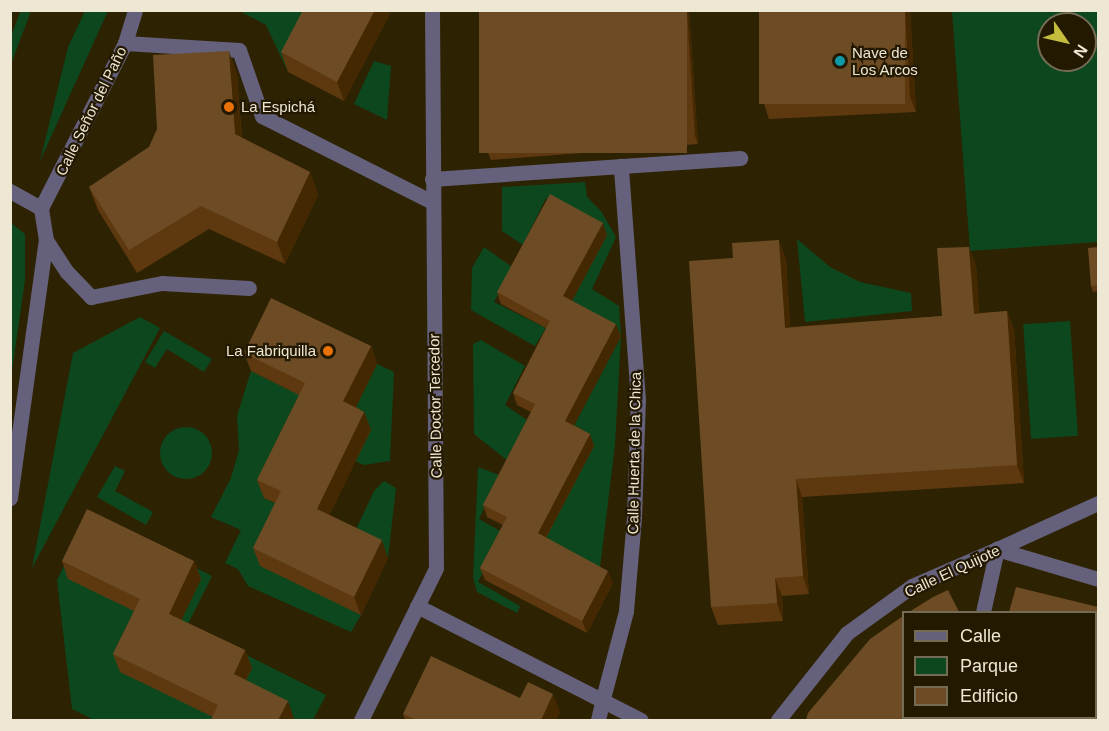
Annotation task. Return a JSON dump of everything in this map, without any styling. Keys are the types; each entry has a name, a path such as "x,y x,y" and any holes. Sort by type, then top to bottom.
{"street":[{"name":"Calle Señor del Paño","path":"41,208 125,43 135,10"},
{"name":"Calle Doctor Tercedor","path":"361,720 436,568 432,10"},
{"path":"125,43 239,50 262,116 432,202"},
{"path":"432,179 740,158"},
{"name":"Calle Huerta de la Chica","path":"598,720 626,611 634,518 638,400 621,166"},
{"path":"10,191 41,208 46,240 10,498"},
{"path":"46,240 67,272 91,297 162,283 249,288"},
{"name":"Calle El Quijote","path":"778,720 847,633 912,586 1098,503"},
{"path":"983,611 997,549 1098,579"},
{"path":"417,606 602,702 642,720"}],"green space":[{"path":"21,10 31,11 11,64 11,36"},
{"path":"85,11 108,11 40,161 68,47"},
{"path":"224,11 321,11 288,72 266,25 241,12"},
{"path":"952,11 1098,11 1098,242 970,251"},
{"path":"374,61 391,66 387,120 354,104"},
{"path":"585,182 587,197 601,211 616,237 592,289 619,306 621,337 568,308 607,235 546,198 523,245 502,231 502,187"},
{"path":"11,223 25,234 25,280 11,378"},
{"path":"797,239 830,267 860,282 911,293 912,311 805,322"},
{"path":"484,247 512,267 494,302 546,328 535,346 471,310 472,268"},
{"path":"140,317 160,328 32,568 73,353"},
{"path":"1070,321 1078,436 1031,439 1023,324"},
{"path":"164,331 212,359 204,372 167,349 155,368 145,362"},
{"path":"621,337 615,445 599,576 542,545 594,446 570,433"},
{"path":"481,340 525,366 505,405 527,420 508,461 474,434 473,344"},
{"path":"377,364 394,372 390,461 364,465 355,461 350,419"},
{"path":"251,371 312,401 264,498 287,509 361,615 351,632 248,586 238,569 225,563 241,530 211,517 231,478 239,450 237,416"},
{"path":"181,427 191,427 205,434 212,453 205,472 191,479 181,479 171,475 164,468 160,458 160,448 164,438 171,431"},
{"path":"115,466 125,471 115,491 153,512 146,525 97,497"},
{"path":"478,467 499,475 479,519 502,532 478,582 520,606 517,613 477,592 473,578"},
{"path":"384,481 396,488 388,558 351,540 374,491"},
{"path":"90,513 146,617 219,720 94,720 72,709 57,580"},
{"path":"163,551 212,576 188,624 176,631"},
{"path":"211,637 326,695 313,720 293,720 240,692"}],"building":[{"path":"303,10 375,10 337,82 281,52"},
{"path":"479,10 687,10 687,153 479,153"},
{"name":"Nave de Los Arcos","path":"759,10 905,10 905,104 759,104"},
{"path":"229,51 235,134 310,172 277,242 201,206 129,250 89,187 149,147 157,129 153,55"},
{"path":"550,194 603,223 563,296 616,324 565,421 590,434 538,533 608,571 582,621 480,568 507,517 483,505 535,404 513,393 550,321 497,292"},
{"path":"779,240 785,328 942,316 937,248 969,247 974,314 1007,311 1017,465 796,479 803,576 775,578 777,603 711,607 689,261 733,258 732,243"},
{"path":"1098,247 1098,285 1091,286 1088,248"},
{"path":"271,298 371,346 343,401 364,412 317,509 382,540 354,597 253,548 281,491 257,480 305,383 244,353"},
{"path":"87,509 194,561 169,614 245,650 234,674 288,701 278,720 211,720 218,705 113,654 140,599 62,561"},
{"path":"1016,587 1098,607 1098,720 806,720 808,713 870,639 902,617 902,719 1097,719 1097,611 1009,611"},
{"path":"948,590 958,611 911,611"},
{"path":"431,656 520,698 528,682 553,694 541,720 417,720 403,714"}],"place":[{"name":"Nave de Los Arcos","path":"840,61"},
{"name":"La Espichá","path":"229,107"},
{"name":"La Fabriquilla","path":"328,351"}]}
